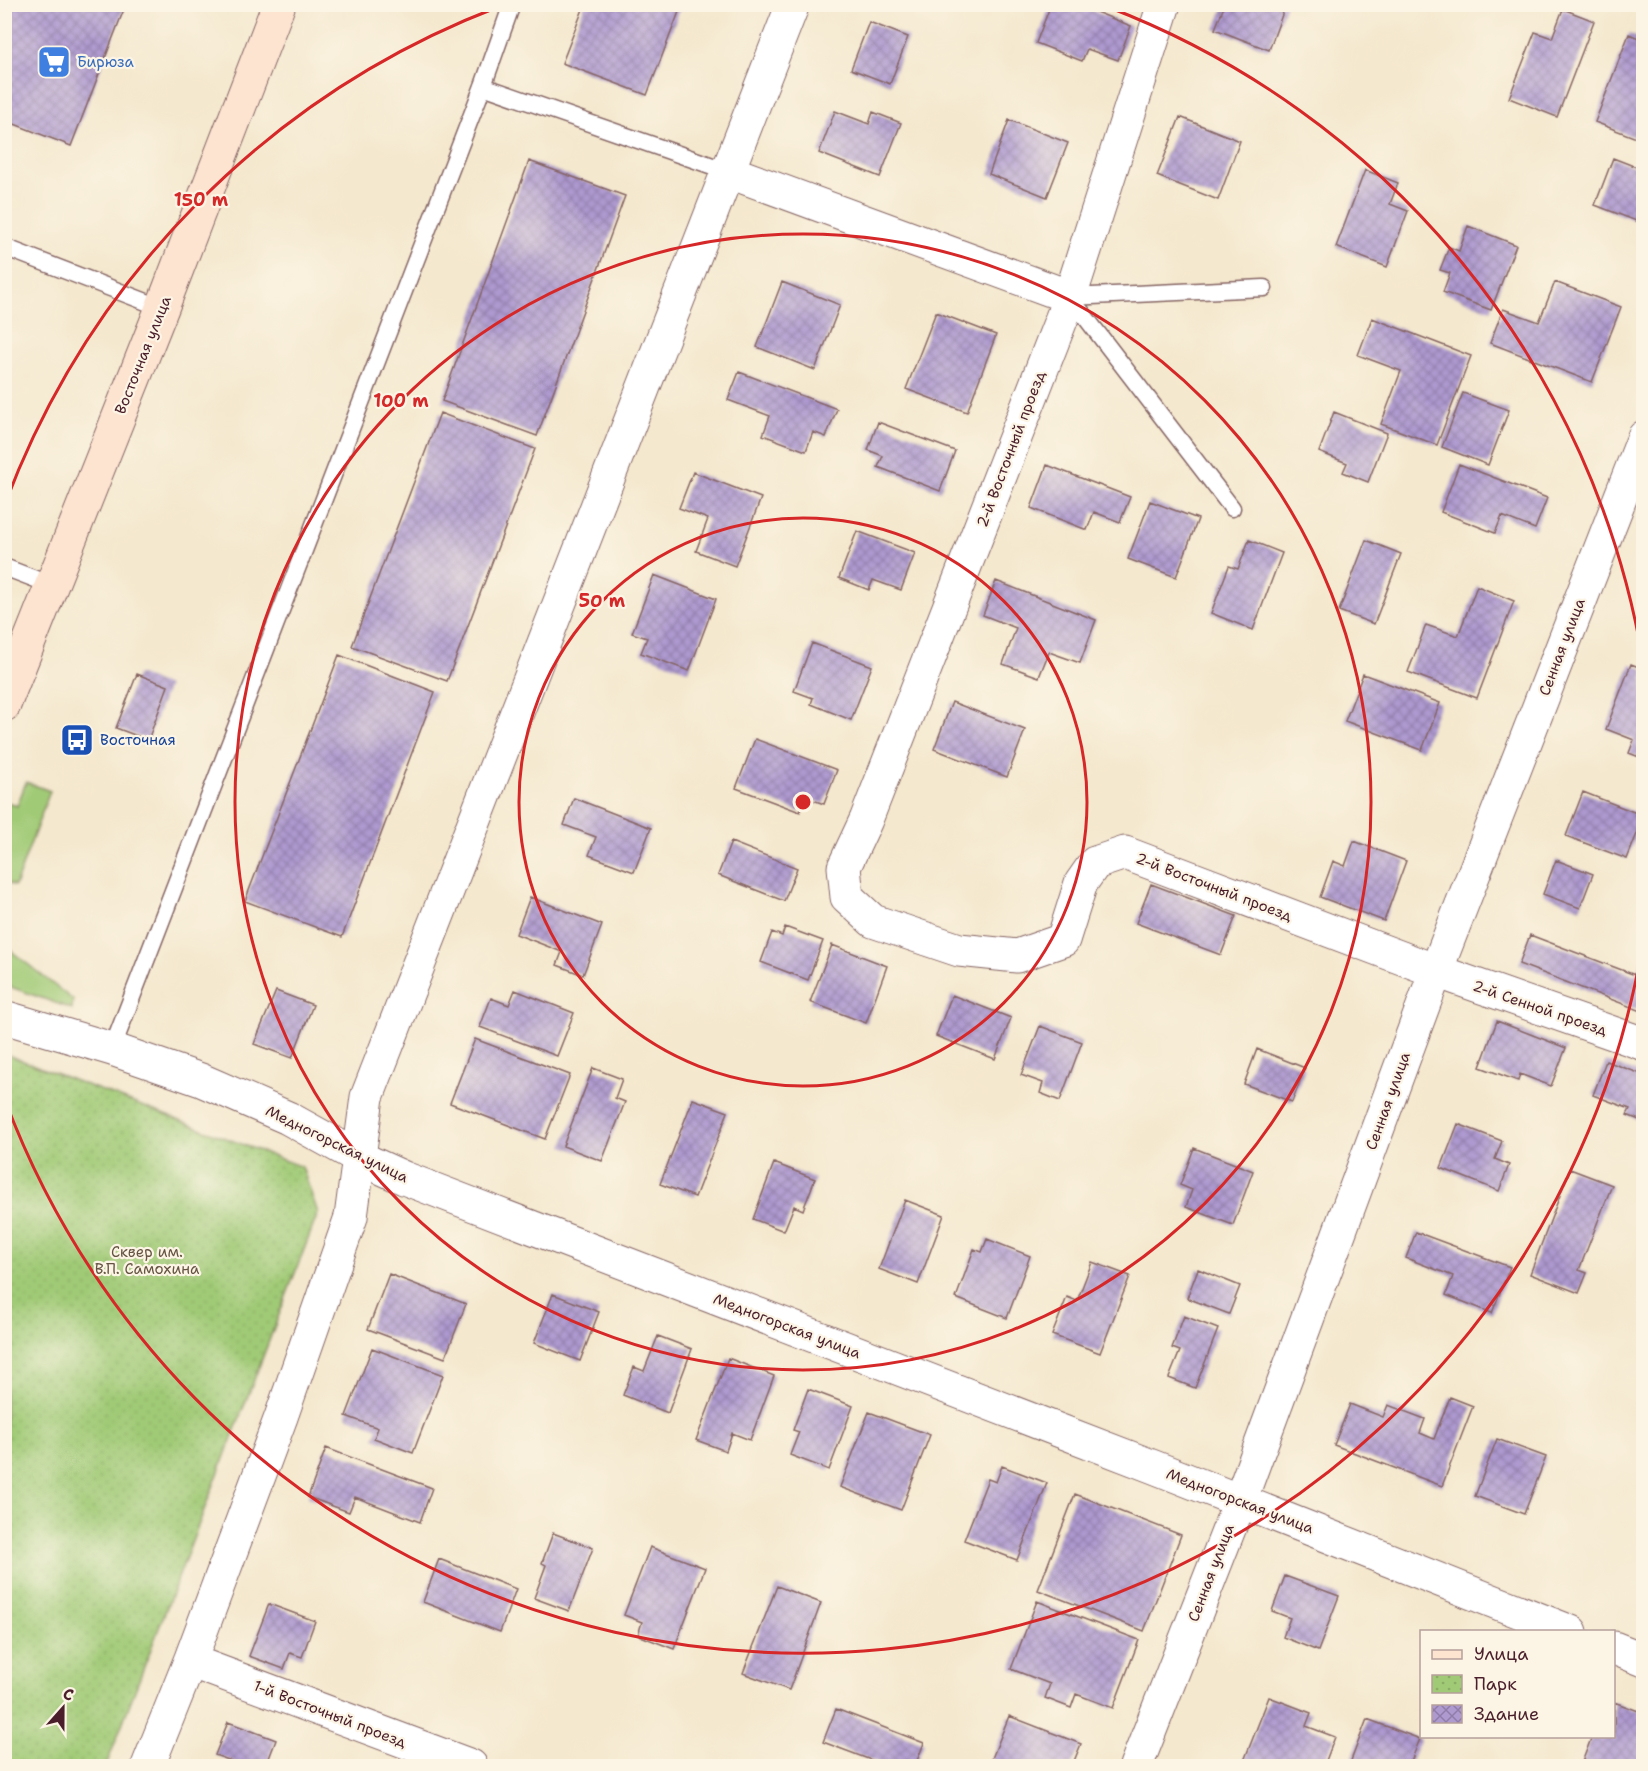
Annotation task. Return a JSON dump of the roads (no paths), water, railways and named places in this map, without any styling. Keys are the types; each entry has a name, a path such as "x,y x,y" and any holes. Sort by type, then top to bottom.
{"main road":[{"name":"Восточная улица","path":"4,705 162,308 279,4"}],"street":[{"path":"148,1767 281,1417 351,1217 367,1097 793,4"},
{"name":"2-й Восточный проезд","path":"1164,4 1070,297 866,820 844,867 847,897 873,921 959,950 1017,956 1063,940 1081,883 1095,863 1125,853 1436,971"},
{"path":"727,171 1070,297"},
{"name":"Сенная улица","path":"1136,1767 1240,1501 1436,971 1644,437"},
{"name":"2-й Сенной проезд","path":"1436,971 1644,1044"},
{"name":"Медногорская улица","path":"4,1017 112,1049 201,1080 288,1118 360,1158 405,1178 1240,1501 1566,1630"},
{"path":"1615,1648 1644,1660"},
{"name":"1-й Восточный проезд","path":"190,1661 471,1767"}],"lane":[{"path":"112,1049 483,86 512,4"},
{"path":"483,86 727,171"},
{"path":"4,247 162,308"},
{"path":"1070,297 1264,288"},
{"path":"1070,297 1232,508"},
{"path":"4,567 51,585"}],"place":[{"name":"Бирюза","path":"54,62"},
{"name":"Восточная","path":"77,740"}],"park label":[{"name":"Сквер им. В.П. Самохина","path":"147,1260"}]}
